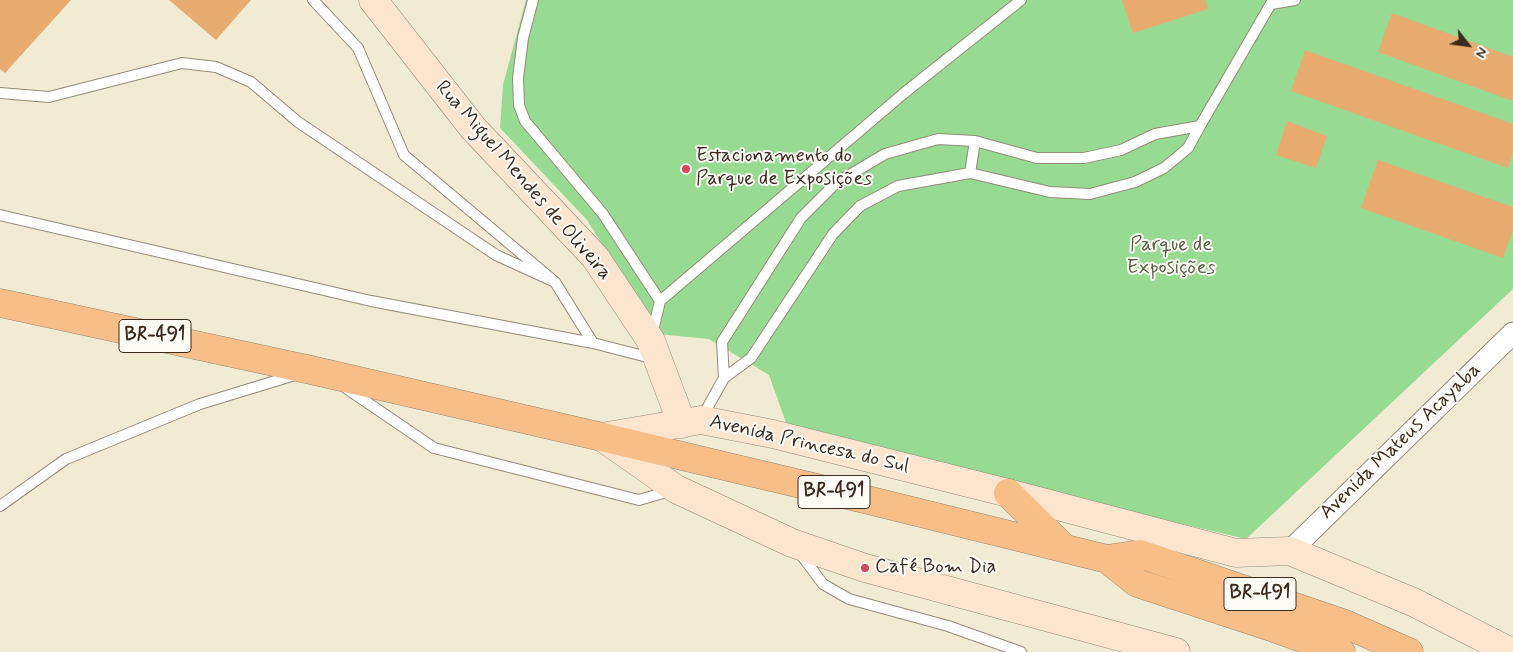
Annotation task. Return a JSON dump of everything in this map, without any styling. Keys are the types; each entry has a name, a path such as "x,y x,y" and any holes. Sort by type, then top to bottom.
{"highway":[{"name":"BR-491","path":"0,303 318,372 602,437 1107,559 1140,554 1345,624 1409,652"},
{"path":"1008,493 1065,549"},
{"name":"BR-491","path":"1107,559 1137,583 1341,652"}],"main road":[{"name":"Rua Miguel Mendes de Oliveira","path":"373,0 473,128 595,258 654,351 691,422"},
{"name":"Avenida Princesa do Sul","path":"602,437 691,422 773,434 1236,553 1290,551 1413,602 1512,652"},
{"path":"602,437 676,489 792,543 865,568 1176,652"}],"street":[{"name":"Avenida Mateus Acayaba","path":"1290,551 1513,333"}],"lane":[{"path":"313,0 358,48 404,155 555,282 593,342"},
{"path":"0,215 371,302 593,342 654,351 660,301 603,214 525,121 519,105 518,78 523,38 533,0"},
{"path":"660,301 903,94 1020,0"},
{"path":"691,422 724,378 751,358 833,234 860,206 898,186 970,173 1050,192 1090,194 1135,182 1164,168 1188,148 1272,2 1294,0"},
{"path":"0,94 49,96 182,63 216,68 251,82 298,122 496,255 555,282"},
{"path":"724,378 722,342 801,218 836,183 885,154 938,139 975,141 1038,158 1084,158 1121,150 1155,134 1200,126"},
{"path":"970,173 975,141"},
{"path":"0,506 66,459 200,404 318,372 434,448 639,500 676,489"},
{"path":"792,543 823,584 849,599 948,626 1021,652"}],"green space":[{"name":"Parque de Exposições","path":"526,0 1513,0 1513,289 1246,539 789,431 769,375 709,339 658,334 587,220 500,128 503,85"}],"building":[{"path":"0,0 71,0 5,73 0,69"},
{"path":"169,0 251,0 216,40"},
{"path":"1122,0 1205,0 1208,9 1133,33"},
{"path":"1392,13 1513,57 1513,101 1378,52"},
{"path":"1305,50 1513,124 1513,153 1508,168 1291,91"},
{"path":"1287,121 1327,136 1316,168 1276,155"},
{"path":"1378,160 1513,207 1513,230 1503,258 1361,208"}],"place":[{"name":"Estacionamento do Parque de Exposições","path":"686,169"},
{"name":"Café Bom Dia","path":"865,568"}]}
